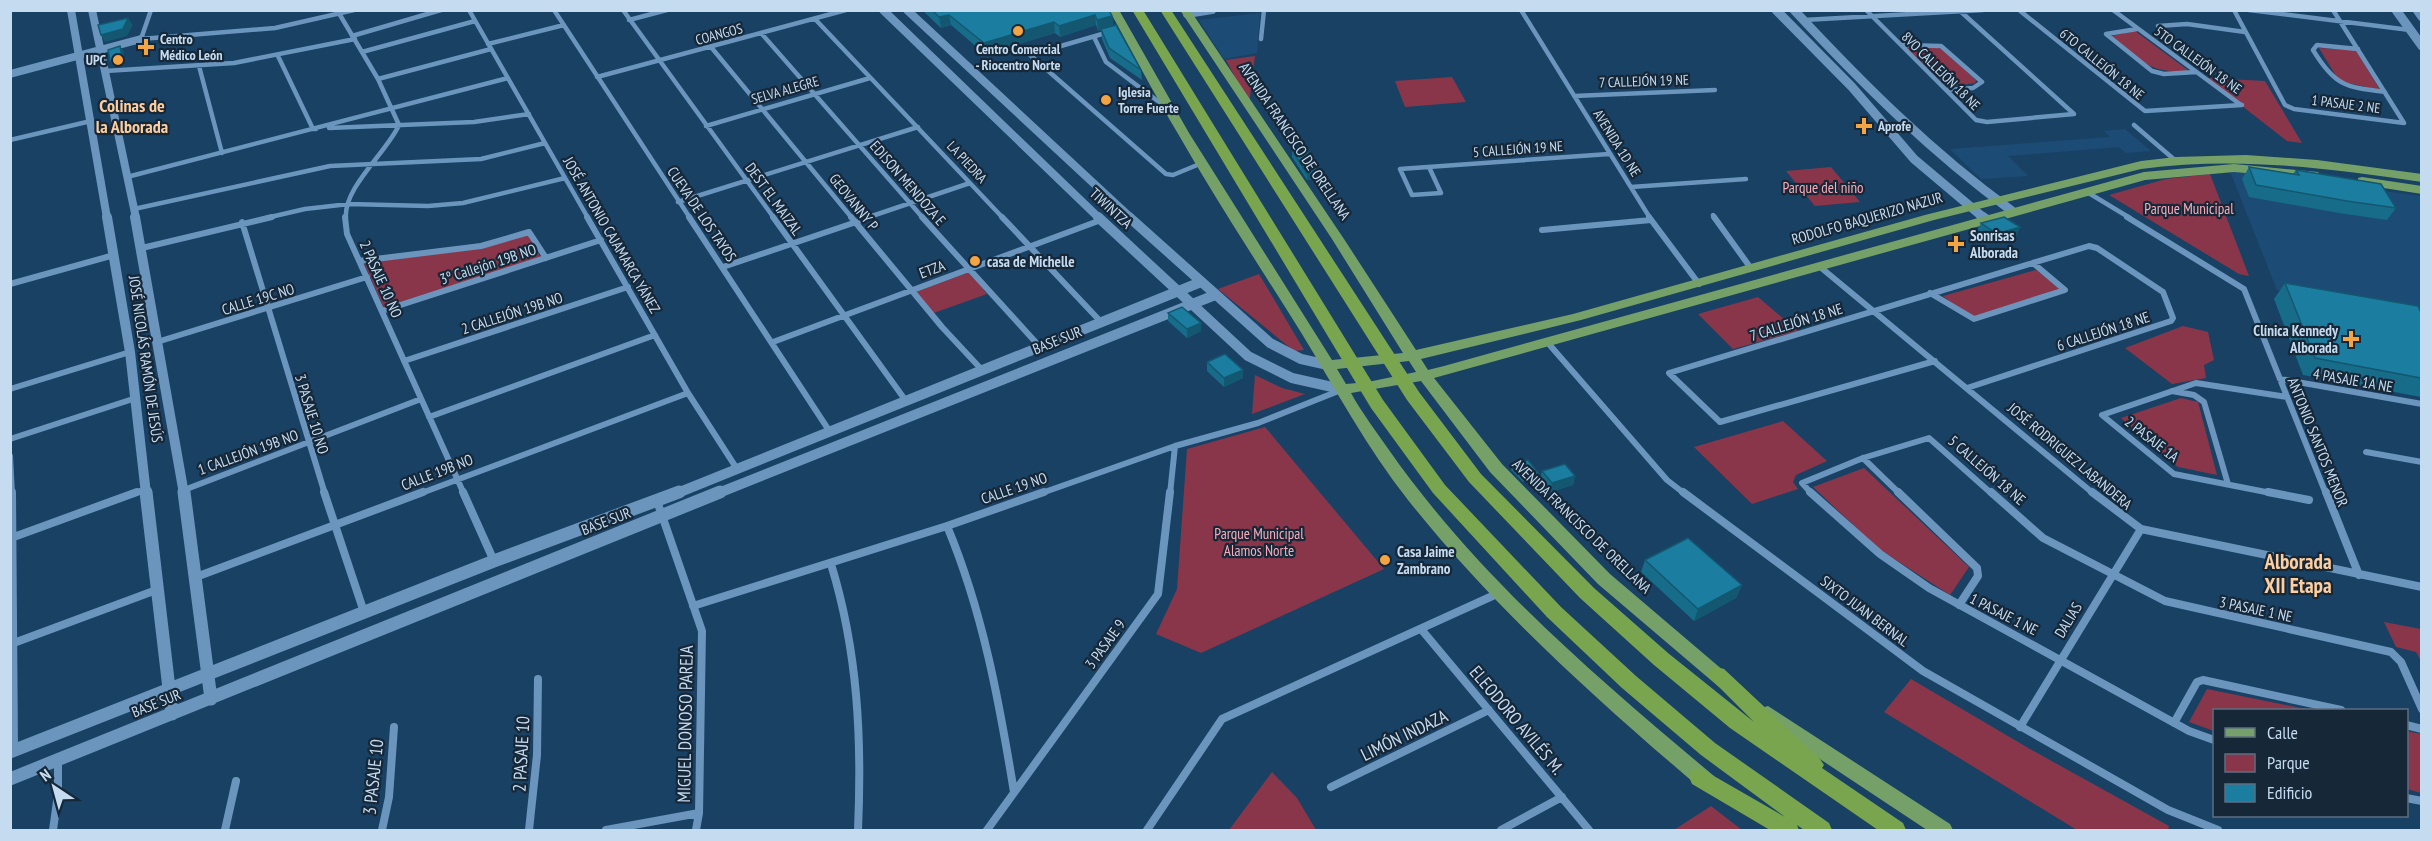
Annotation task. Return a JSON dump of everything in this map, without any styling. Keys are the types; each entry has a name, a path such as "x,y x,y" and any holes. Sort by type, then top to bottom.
{"highway":[{"path":"1137,10 1368,387 1439,489 1554,612 1707,749 1821,831"},
{"path":"1165,10 1403,381 1475,478 1587,593 1737,722 1895,831"},
{"path":"1717,675 1855,805"},
{"path":"1700,777 1788,831"}],"main road":[{"path":"1114,10 1171,112 1328,364 1341,389 1412,494 1499,593 1602,693 1700,777 1772,831"},
{"path":"1776,10 1852,87 1908,154 1985,219"},
{"path":"1794,10 1911,132 1939,158 2012,212"},
{"path":"2396,10 2421,46"},
{"path":"2417,10 2421,17"},
{"name":"AVENIDA FRANCISCO DE ORELLANA","path":"1186,12 1425,376 1496,468 1544,520 1604,579 1717,675 1809,743 1943,831"},
{"name":"RODOLFO BAQUERIZO NAZUR","path":"1328,364 1354,364 1414,357 1700,284 1750,267 1995,200 2141,165 2220,157 2274,159 2421,178"},
{"path":"1341,389 1368,387 1425,376 2144,176 2234,168 2282,170 2421,190"}],"street":[{"name":"JOSÉ NICOLÁS RAMÓN DE JESÚS","path":"71,10 130,352 172,714"},
{"name":"JOSÉ NICOLÁS RAMÓN DE JESÚS","path":"92,10 142,248 184,490 211,699"},
{"path":"141,39 151,10"},
{"path":"10,74 78,58 141,39 280,27 354,10"},
{"path":"105,71 199,66 278,56 354,37 441,10"},
{"name":"JOSÉ ANTONIO CAJAMARCA YÁNEZ","path":"469,10 688,393 737,469"},
{"name":"CUEVA DE LOS TAYOS","path":"554,10 830,432"},
{"name":"DEST EL MAIZAL","path":"622,10 906,401"},
{"path":"629,20 667,10"},
{"name":"COANGOS","path":"597,77 846,10"},
{"name":"TIWINTZA","path":"883,10 1101,220 1260,365 1298,381 1341,389"},
{"name":"TIWINTZA","path":"907,10 1065,159 1215,295 1280,349 1301,359 1328,364"},
{"path":"1186,12 1212,10"},
{"path":"1261,39 1264,10"},
{"name":"AVENIDA 1D NE","path":"1521,10 1651,220 1700,284"},
{"name":"8VO CALLEJÓN 18 NE","path":"1866,10 1976,120 1987,122 2074,114 1959,11"},
{"path":"1803,20 1983,10"},
{"name":"6TO CALLEJÓN 18 NE","path":"2019,10 2145,111 2242,105"},
{"name":"5TO CALLEJÓN 18 NE","path":"2113,10 2242,105"},
{"path":"2234,10 2245,32"},
{"path":"2249,10 2410,30"},
{"path":"2333,10 2385,92"},
{"path":"340,15 378,78 399,125"},
{"path":"2183,16 2189,24"},
{"name":"LA PIEDRA","path":"815,19 1101,322"},
{"path":"362,52 475,21"},
{"path":"2158,26 2189,24 2245,32"},
{"path":"378,78 564,25"},
{"path":"1124,28 1030,56 1166,174 1173,175 1202,163"},
{"path":"2138,29 2106,34 2152,71 2163,74 2196,72"},
{"name":"1 PASAJE 2 NE","path":"2245,32 2284,105 2294,109 2404,123 2385,92"},
{"name":"EDISON MENDOZA E","path":"761,33 910,204 1040,347"},
{"path":"1094,37 1106,62 1171,112"},
{"path":"1901,45 1941,46 1982,82 1973,88 1947,90"},
{"path":"2358,49 2317,45 2313,50 2329,78 2334,82 2349,87 2385,92"},
{"name":"GEOVANNY P","path":"711,47 911,290 982,370"},
{"path":"278,56 313,129"},
{"path":"199,66 222,153"},
{"path":"127,177 508,78"},
{"name":"SELVA ALEGRE","path":"706,126 870,78"},
{"name":"7 CALLEJÓN 19 NE","path":"1574,96 1715,90"},
{"path":"313,129 474,122 529,114"},
{"path":"10,140 91,121"},
{"name":"2 PASAJE 10 NO","path":"399,125 355,189 345,212 347,234 494,561"},
{"path":"2134,125 2176,161"},
{"path":"678,202 918,127"},
{"path":"134,209 289,173 330,166 481,159 545,143"},
{"name":"5 CALLEJÓN 19 NE","path":"1429,167 1441,193 1412,195 1400,169 1609,154"},
{"path":"142,248 242,222 305,209 349,204 428,206 463,203 565,178"},
{"path":"1631,188 1746,179"},
{"path":"723,267 970,183"},
{"name":"ANTONIO SANTOS MENOR","path":"2087,192 2244,290 2359,575"},
{"path":"1713,215 1750,267"},
{"name":"ETZA","path":"773,342 1101,220"},
{"path":"1542,230 1651,220"},
{"name":"3 PASAJE 10 NO","path":"242,222 308,444 364,612"},
{"path":"359,261 481,246 529,232 546,258"},
{"name":"3º Callejón 19B NO","path":"382,311 601,240"},
{"name":"7 CALLEJÓN 18 NE","path":"1935,361 1720,422 1669,373 2093,246"},
{"name":"6 CALLEJÓN 18 NE","path":"1967,388 2171,321 2173,318 2163,292 2093,246"},
{"path":"10,284 115,255"},
{"path":"1930,293 1974,319 2065,290 2033,263"},
{"name":"JOSÉ RODRIGUEZ LABANDERA","path":"1818,266 2126,520 2140,529 2421,587"},
{"name":"CALLE 19C NO","path":"157,342 367,277"},
{"name":"BASE SUR","path":"12,752 494,561 657,501 1201,282"},
{"name":"2 CALLEJÓN 19B NO","path":"404,362 628,287"},
{"name":"BASE SUR","path":"10,779 524,570 1215,295"},
{"path":"429,417 655,335"},
{"name":"SIXTO JUAN BERNAL","path":"1548,343 1666,480 1923,671 2168,810 2218,831"},
{"path":"10,389 130,352"},
{"name":"4 PASAJE 1A NE","path":"2280,379 2421,404"},
{"name":"2 PASAJE 1A","path":"2287,397 2196,382 2102,415 2174,474 2309,500"},
{"name":"CALLE 19 NO","path":"693,606 947,526 1175,446 1258,423 1341,389"},
{"path":"2170,391 2194,395 2204,402 2228,484"},
{"name":"CALLE 19B NO","path":"195,578 688,393"},
{"path":"10,440 136,398"},
{"name":"1 CALLEJÓN 19B NO","path":"184,490 421,399"},
{"name":"5 CALLEJÓN 18 NE","path":"1802,483 1863,458 1929,438 2043,538 2111,575"},
{"name":"3 PASAJE 9","path":"987,831 1158,594 1175,446"},
{"path":"2366,452 2421,462"},
{"path":"10,456 12,752"},
{"path":"1863,458 1977,568 1978,576 1959,605"},
{"name":"1 PASAJE 1 NE","path":"1802,483 1880,554 1959,605 2061,658 2174,723 2213,740"},
{"path":"12,537 147,488"},
{"name":"MIGUEL DONOSO PAREJA","path":"657,501 702,631 699,813 696,831"},
{"path":"947,526 971,584 991,662 1014,792"},
{"name":"DALIAS","path":"2020,727 2140,529"},
{"path":"831,564 845,615 860,703 858,831"},
{"name":"3 PASAJE 1 NE","path":"2111,575 2175,605 2391,652 2398,657 2421,709"},
{"path":"12,644 159,589"},
{"path":"1147,831 1222,719 1499,593"},
{"name":"ELEODORO AVILÉS M.","path":"1421,629 1589,831"},
{"name":"2 PASAJE 10","path":"529,831 534,802 539,733 538,679"},
{"path":"2174,723 2198,682 2203,680 2332,709"},
{"name":"LIMÓN INDAZA","path":"1331,787 1489,710"},
{"name":"3 PASAJE 10","path":"382,831 388,797 394,727"},
{"path":"53,831 58,794 58,760"},
{"path":"225,831 236,781"},
{"path":"1501,831 1562,797"},
{"path":"606,831 699,813"}],"shaded area":[{"path":"1260,13 1257,53 1224,59 1199,20"},
{"path":"2125,129 2151,151 2126,153 2119,147 2008,156 2028,176 1981,179 1950,149 2110,137 2104,131"},
{"path":"2230,171 2421,196 2421,315 2277,290"}],"green space":[{"path":"2135,31 2189,71 2154,68 2111,36"},
{"path":"1931,46 1942,49 1976,80 1975,83 1948,87 1907,48"},
{"path":"2319,48 2356,50 2380,90 2339,81"},
{"path":"1255,56 1249,104 1226,60"},
{"path":"1452,77 1466,102 1405,107 1395,81"},
{"path":"2206,78 2265,81 2302,143 2287,141"},
{"name":"Parque del niño","path":"1831,167 1860,202 1815,206 1786,171"},
{"name":"Parque Municipal","path":"2210,174 2249,276 2239,274 2109,195 2166,179"},
{"path":"528,235 541,258 384,308 364,263"},
{"path":"2036,270 2065,291 1971,318 1943,296"},
{"path":"970,272 987,294 931,314 915,292"},
{"path":"1259,274 1304,350 1294,351 1218,289"},
{"path":"1758,297 1798,331 1733,349 1698,314"},
{"path":"2183,326 2208,332 2214,360 2204,365 2206,378 2172,384 2125,348"},
{"path":"1255,375 1282,388 1305,394 1252,414"},
{"path":"2181,398 2198,402 2217,475 2178,467 2121,418"},
{"path":"1783,421 1827,461 1796,475 1793,482 1798,489 1752,504 1694,447"},
{"name":"Parque Municipal Alamos Norte","path":"1265,427 1384,569 1201,653 1156,634 1177,589 1187,449"},
{"path":"1864,468 1969,567 1950,595 1879,549 1813,487"},
{"path":"2384,622 2421,629 2421,661 2416,652 2396,647"},
{"path":"1911,679 2030,749 2169,826 2168,830 2077,830 1884,712"},
{"path":"2207,689 2305,709 2213,709 2213,731 2189,722"},
{"path":"2408,731 2421,734 2421,793 2408,789"},
{"path":"1272,772 1297,798 1316,830 1229,830"},
{"path":"1711,806 1742,830 1674,830"}],"building":[{"name":"Centro Comercial - Riocentro Norte","path":"932,10 1109,10 1112,16 1097,20 1095,15 1059,26 1054,22 984,43 949,15 939,17"},
{"path":"128,18 123,29 101,35 98,25"},
{"path":"1116,25 1141,70 1109,48 1101,29"},
{"path":"120,46 122,58 110,61 108,50"},
{"path":"1307,149 1318,173 1307,174 1292,150"},
{"path":"2249,167 2299,175 2296,170 2381,184 2396,208 2256,185"},
{"path":"2004,217 2020,227 1997,234 1981,223"},
{"name":"Clínica Kennedy Alborada","path":"2285,283 2418,306 2421,313 2421,378 2315,358"},
{"path":"1182,307 1201,323 1187,329 1168,313"},
{"path":"1225,354 1243,370 1224,378 1207,362"},
{"path":"1528,460 1539,474 1524,478 1512,466"},
{"path":"1565,464 1575,476 1552,483 1542,471"},
{"path":"1688,538 1742,585 1698,609 1645,560"}],"place":[{"name":"Centro Comercial - Riocentro Norte","path":"1018,31"},
{"name":"Centro Médico León","path":"146,47"},
{"name":"UPC","path":"118,60"},
{"name":"Iglesia Torre Fuerte","path":"1106,100"},
{"name":"Aprofe","path":"1864,126"},
{"name":"Sonrisas Alborada","path":"1956,244"},
{"name":"casa de Michelle","path":"975,261"},
{"name":"Clínica Kennedy Alborada","path":"2351,339"},
{"name":"Casa Jaime Zambrano","path":"1385,560"}],"district":[{"name":"Colinas de la Alborada","path":"132,115"},
{"name":"Alborada XII Etapa","path":"2298,573"}]}
